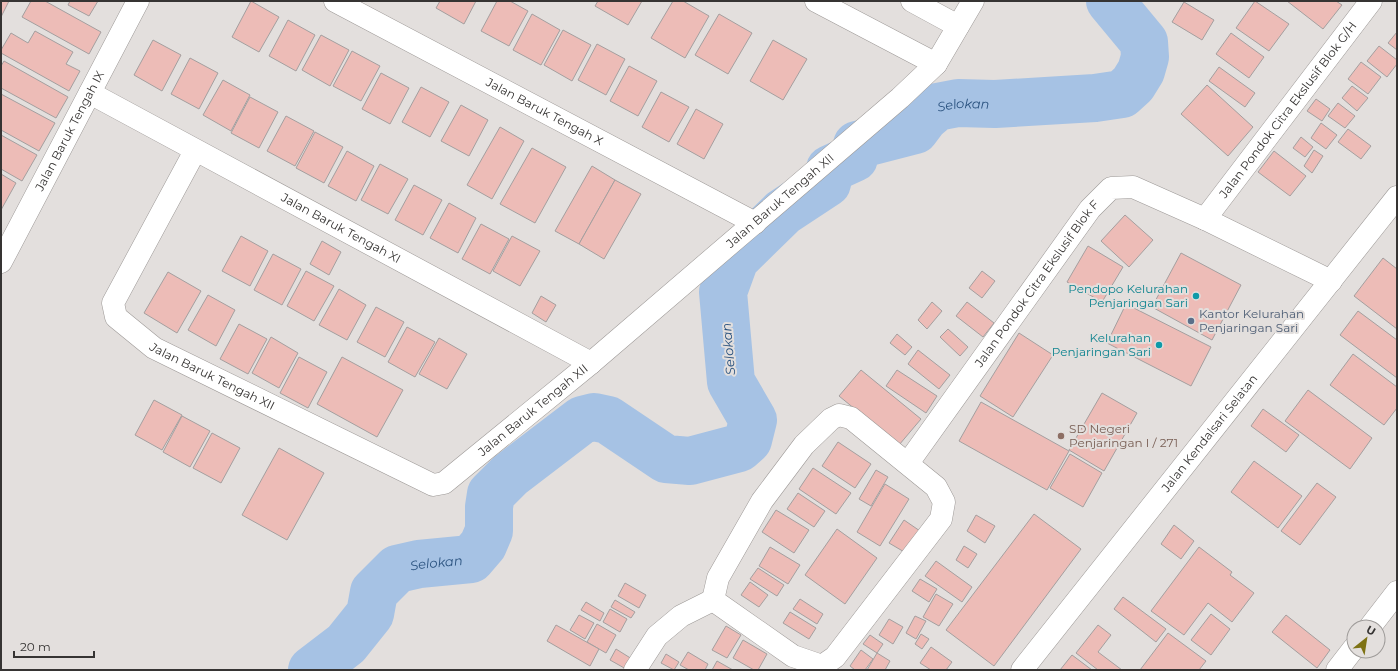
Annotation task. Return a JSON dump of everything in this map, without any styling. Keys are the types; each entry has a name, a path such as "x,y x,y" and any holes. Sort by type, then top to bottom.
{"street":[{"name":"Jalan Baruk Tengah IX","path":"1,262 138,1"},
{"name":"Jalan Baruk Tengah X","path":"335,1 755,223"},
{"path":"816,1 936,64"},
{"path":"912,1 958,26"},
{"name":"Jalan Baruk Tengah XII","path":"195,151 113,303 116,317 154,348 433,485 444,483 590,363 900,98 936,64 973,1"},
{"name":"Jalan Pondok Citra Ekslusif Blok G/H","path":"1205,219 1371,1"},
{"name":"Jalan Baruk Tengah XI","path":"90,93 590,363"},
{"name":"Jalan Pondok Citra Ekslusif Blok F","path":"908,463 1090,209 1111,188 1133,187 1205,219 1331,281"},
{"name":"Jalan Kendalsari Selatan","path":"1022,670 1397,197"},
{"path":"635,670 657,636 681,616 712,600 718,578 762,501 804,445 831,419 839,415 851,418 936,487 944,502 941,518 834,657 822,666 789,663 712,600"},
{"path":"1376,619 1397,593"},
{"path":"1336,670 1346,658"}],"building":[{"path":"1,1 9,1 1,17"},
{"path":"31,1 45,1 101,32 89,54 22,17"},
{"path":"70,1 98,1 89,16 68,5"},
{"path":"251,1 279,17 259,52 232,37"},
{"path":"440,1 476,1 464,24 436,8"},
{"path":"497,1 510,1 528,11 509,46 481,31"},
{"path":"598,1 642,1 628,25 595,6"},
{"path":"673,1 683,1 709,16 685,58 651,38"},
{"path":"1255,1 1289,24 1269,51 1236,28"},
{"path":"1287,1 1336,1 1342,5 1323,29"},
{"path":"1184,2 1214,20 1202,40 1172,22"},
{"path":"532,14 560,30 541,65 513,50"},
{"path":"719,14 752,33 728,74 695,55"},
{"path":"288,20 315,35 296,71 269,56"},
{"path":"563,30 591,45 572,81 544,65"},
{"path":"35,31 73,52 66,64 80,71 69,91 1,53 1,50 11,33 28,43"},
{"path":"1397,32 1397,50 1388,43"},
{"path":"1231,33 1264,57 1249,78 1216,54"},
{"path":"321,35 349,50 330,86 302,70"},
{"path":"153,40 181,55 162,91 134,75"},
{"path":"773,40 807,59 783,100 750,81"},
{"path":"597,44 625,59 606,95 578,80"},
{"path":"1379,46 1397,60 1397,64 1387,77 1367,61"},
{"path":"352,51 380,66 361,101 333,86"},
{"path":"190,58 218,73 199,109 171,94"},
{"path":"4,61 68,97 56,118 1,88 1,66"},
{"path":"1361,62 1381,77 1368,94 1348,79"},
{"path":"629,66 657,81 638,116 610,101"},
{"path":"1219,67 1255,93 1245,107 1209,81"},
{"path":"381,73 409,88 390,124 362,109"},
{"path":"223,80 250,95 231,131 203,115"},
{"path":"1207,85 1253,127 1228,156 1181,114"},
{"path":"1352,86 1368,98 1357,111 1342,98"},
{"path":"421,87 449,102 430,137 402,122"},
{"path":"661,92 689,107 669,142 642,127"},
{"path":"1,94 55,123 39,151 1,130"},
{"path":"250,97 278,112 259,148 231,133"},
{"path":"1316,99 1330,109 1322,121 1307,111"},
{"path":"1338,103 1355,116 1345,128 1328,116"},
{"path":"461,105 488,120 469,156 441,141"},
{"path":"696,109 723,124 704,159 677,144"},
{"path":"286,116 314,131 295,166 267,151"},
{"path":"1321,123 1337,135 1326,149 1311,138"},
{"path":"500,127 524,141 492,199 467,185"},
{"path":"1348,129 1371,146 1361,159 1338,142"},
{"path":"315,132 343,147 324,183 296,168"},
{"path":"1,135 37,155 22,181 1,169"},
{"path":"1301,137 1313,147 1305,157 1293,148"},
{"path":"532,148 566,167 535,223 500,204"},
{"path":"1314,150 1323,156 1312,173 1304,166"},
{"path":"347,151 374,166 356,201 328,186"},
{"path":"1274,151 1306,176 1290,196 1258,172"},
{"path":"380,164 408,179 388,214 361,200"},
{"path":"592,166 615,180 579,244 555,231"},
{"path":"1,174 16,183 1,210"},
{"path":"615,180 641,194 604,259 579,244"},
{"path":"414,185 442,200 423,235 395,220"},
{"path":"449,203 476,218 458,253 430,238"},
{"path":"1125,215 1153,240 1129,267 1101,241"},
{"path":"481,224 509,239 490,274 462,259"},
{"path":"241,236 268,251 250,286 222,271"},
{"path":"512,236 540,251 520,286 493,271"},
{"path":"322,241 341,252 329,275 310,264"},
{"path":"1088,246 1123,267 1102,302 1067,282"},
{"name":"Pendopo Kelurahan Penjaringan Sari","path":"1181,253 1241,285 1212,340 1152,307"},
{"path":"273,254 301,269 282,305 254,290"},
{"path":"1383,258 1397,269 1397,329 1354,296"},
{"path":"306,271 334,286 314,321 287,306"},
{"path":"982,271 995,281 982,298 969,288"},
{"path":"168,272 201,291 177,333 144,313"},
{"path":"339,289 366,305 347,340 319,325"},
{"path":"208,295 235,310 216,346 188,330"},
{"path":"541,296 556,305 546,322 532,313"},
{"path":"932,302 942,311 927,329 918,320"},
{"path":"967,302 994,323 983,337 956,316"},
{"name":"Kelurahan Penjaringan Sari","path":"1126,304 1211,347 1191,386 1107,343"},
{"path":"376,307 404,322 385,357 357,342"},
{"path":"1358,311 1397,340 1397,378 1340,335"},
{"path":"239,324 267,339 248,374 220,359"},
{"path":"407,327 435,342 415,377 388,362"},
{"path":"948,329 968,347 960,356 940,337"},
{"path":"1019,333 1053,355 1013,417 980,396"},
{"path":"897,334 912,347 905,355 890,343"},
{"path":"271,337 298,353 279,388 252,373"},
{"path":"439,338 467,354 447,389 419,374"},
{"path":"918,350 950,375 939,389 908,364"},
{"path":"1353,354 1397,387 1397,408 1384,425 1330,385"},
{"path":"299,357 327,372 308,408 280,393"},
{"path":"342,357 403,390 377,437 317,404"},
{"path":"861,370 921,419 899,445 839,396"},
{"path":"897,370 937,396 926,413 886,386"},
{"path":"1308,390 1372,438 1350,469 1285,421"},
{"name":"SD Negeri Penjaringan I / 271","path":"1102,393 1137,413 1104,471 1069,450"},
{"path":"154,400 182,415 162,450 135,435"},
{"path":"981,402 1069,451 1047,490 959,441"},
{"path":"1263,409 1299,435 1286,452 1251,426"},
{"path":"182,416 210,431 190,467 163,452"},
{"path":"212,433 240,448 221,483 193,468"},
{"path":"838,442 871,464 855,488 822,466"},
{"path":"279,448 324,473 287,540 242,515"},
{"path":"1070,454 1102,473 1083,507 1050,488"},
{"path":"1254,461 1302,496 1278,528 1231,492"},
{"path":"813,468 851,493 836,514 799,489"},
{"path":"876,470 888,477 871,506 859,499"},
{"path":"1317,483 1336,497 1300,545 1281,531"},
{"path":"885,484 909,499 880,546 857,532"},
{"path":"798,493 825,511 814,527 787,509"},
{"path":"776,510 809,530 794,553 762,532"},
{"path":"1034,514 1081,549 994,666 946,630"},
{"path":"976,515 995,526 985,543 967,531"},
{"path":"904,520 920,531 906,553 889,543"},
{"path":"1174,525 1194,541 1181,559 1161,544"},
{"path":"837,529 877,558 845,604 805,575"},
{"path":"964,546 977,554 968,568 956,560"},
{"path":"770,547 800,565 788,584 759,566"},
{"path":"1199,547 1232,572 1230,575 1254,593 1232,622 1208,603 1184,635 1151,611"},
{"path":"936,561 972,587 962,602 925,576"},
{"path":"758,568 784,585 777,596 750,579"},
{"path":"920,579 937,589 929,602 912,591"},
{"path":"750,582 768,595 759,607 741,595"},
{"path":"625,583 646,595 639,608 618,596"},
{"path":"936,594 953,604 939,626 923,617"},
{"path":"1123,597 1166,629 1156,642 1114,609"},
{"path":"800,599 823,614 817,624 793,609"},
{"path":"615,600 635,612 631,618 611,607"},
{"path":"586,602 604,613 600,621 581,610"},
{"path":"610,609 627,619 620,632 603,622"},
{"path":"790,612 816,628 809,639 783,623"},
{"path":"1211,614 1230,629 1211,655 1191,640"},
{"path":"579,615 594,623 585,639 570,630"},
{"path":"1286,615 1330,650 1317,668 1272,632"},
{"path":"915,616 926,621 916,639 906,633"},
{"path":"889,619 903,627 893,644 879,635"},
{"path":"597,624 616,635 606,653 587,642"},
{"path":"556,625 599,649 590,666 547,641"},
{"path":"1098,625 1111,635 1098,652 1122,670 1098,670 1076,653"},
{"path":"726,626 741,635 727,658 712,650"},
{"path":"1168,633 1206,661 1199,670 1140,670"},
{"path":"921,634 929,639 922,649 915,644"},
{"path":"870,635 883,644 877,653 863,644"},
{"path":"743,640 767,654 758,670 754,670 733,658"},
{"path":"931,647 952,662 946,670 931,670 920,663"},
{"path":"616,649 632,659 626,669 610,660"},
{"path":"861,650 873,659 865,670 855,670 850,666"},
{"path":"688,652 708,664 705,670 689,670 680,665"},
{"path":"877,653 890,661 885,670 867,670"},
{"path":"666,654 679,662 674,670 661,663"},
{"path":"1072,655 1092,670 1060,670"},
{"path":"717,661 733,670 712,670"}],"waterway":[{"name":"Selokan","path":"312,670 346,644 370,614 374,592 397,569 419,564 471,559 483,545 489,531 489,507 491,494 510,475 582,420 594,417 608,420 666,459 690,461 739,448 748,440 753,420 731,382 723,292 735,259 783,212 827,183 830,169 854,158 857,145 915,130 924,118 937,107 958,103 995,104 1095,98 1122,94 1133,84 1141,71 1145,57 1144,42 1110,1"}],"place":[{"name":"Pendopo Kelurahan Penjaringan Sari","path":"1196,296"},
{"name":"Kantor Kelurahan Penjaringan Sari","path":"1191,321"},
{"name":"Kelurahan Penjaringan Sari","path":"1159,345"},
{"name":"SD Negeri Penjaringan I / 271","path":"1061,436"}]}
